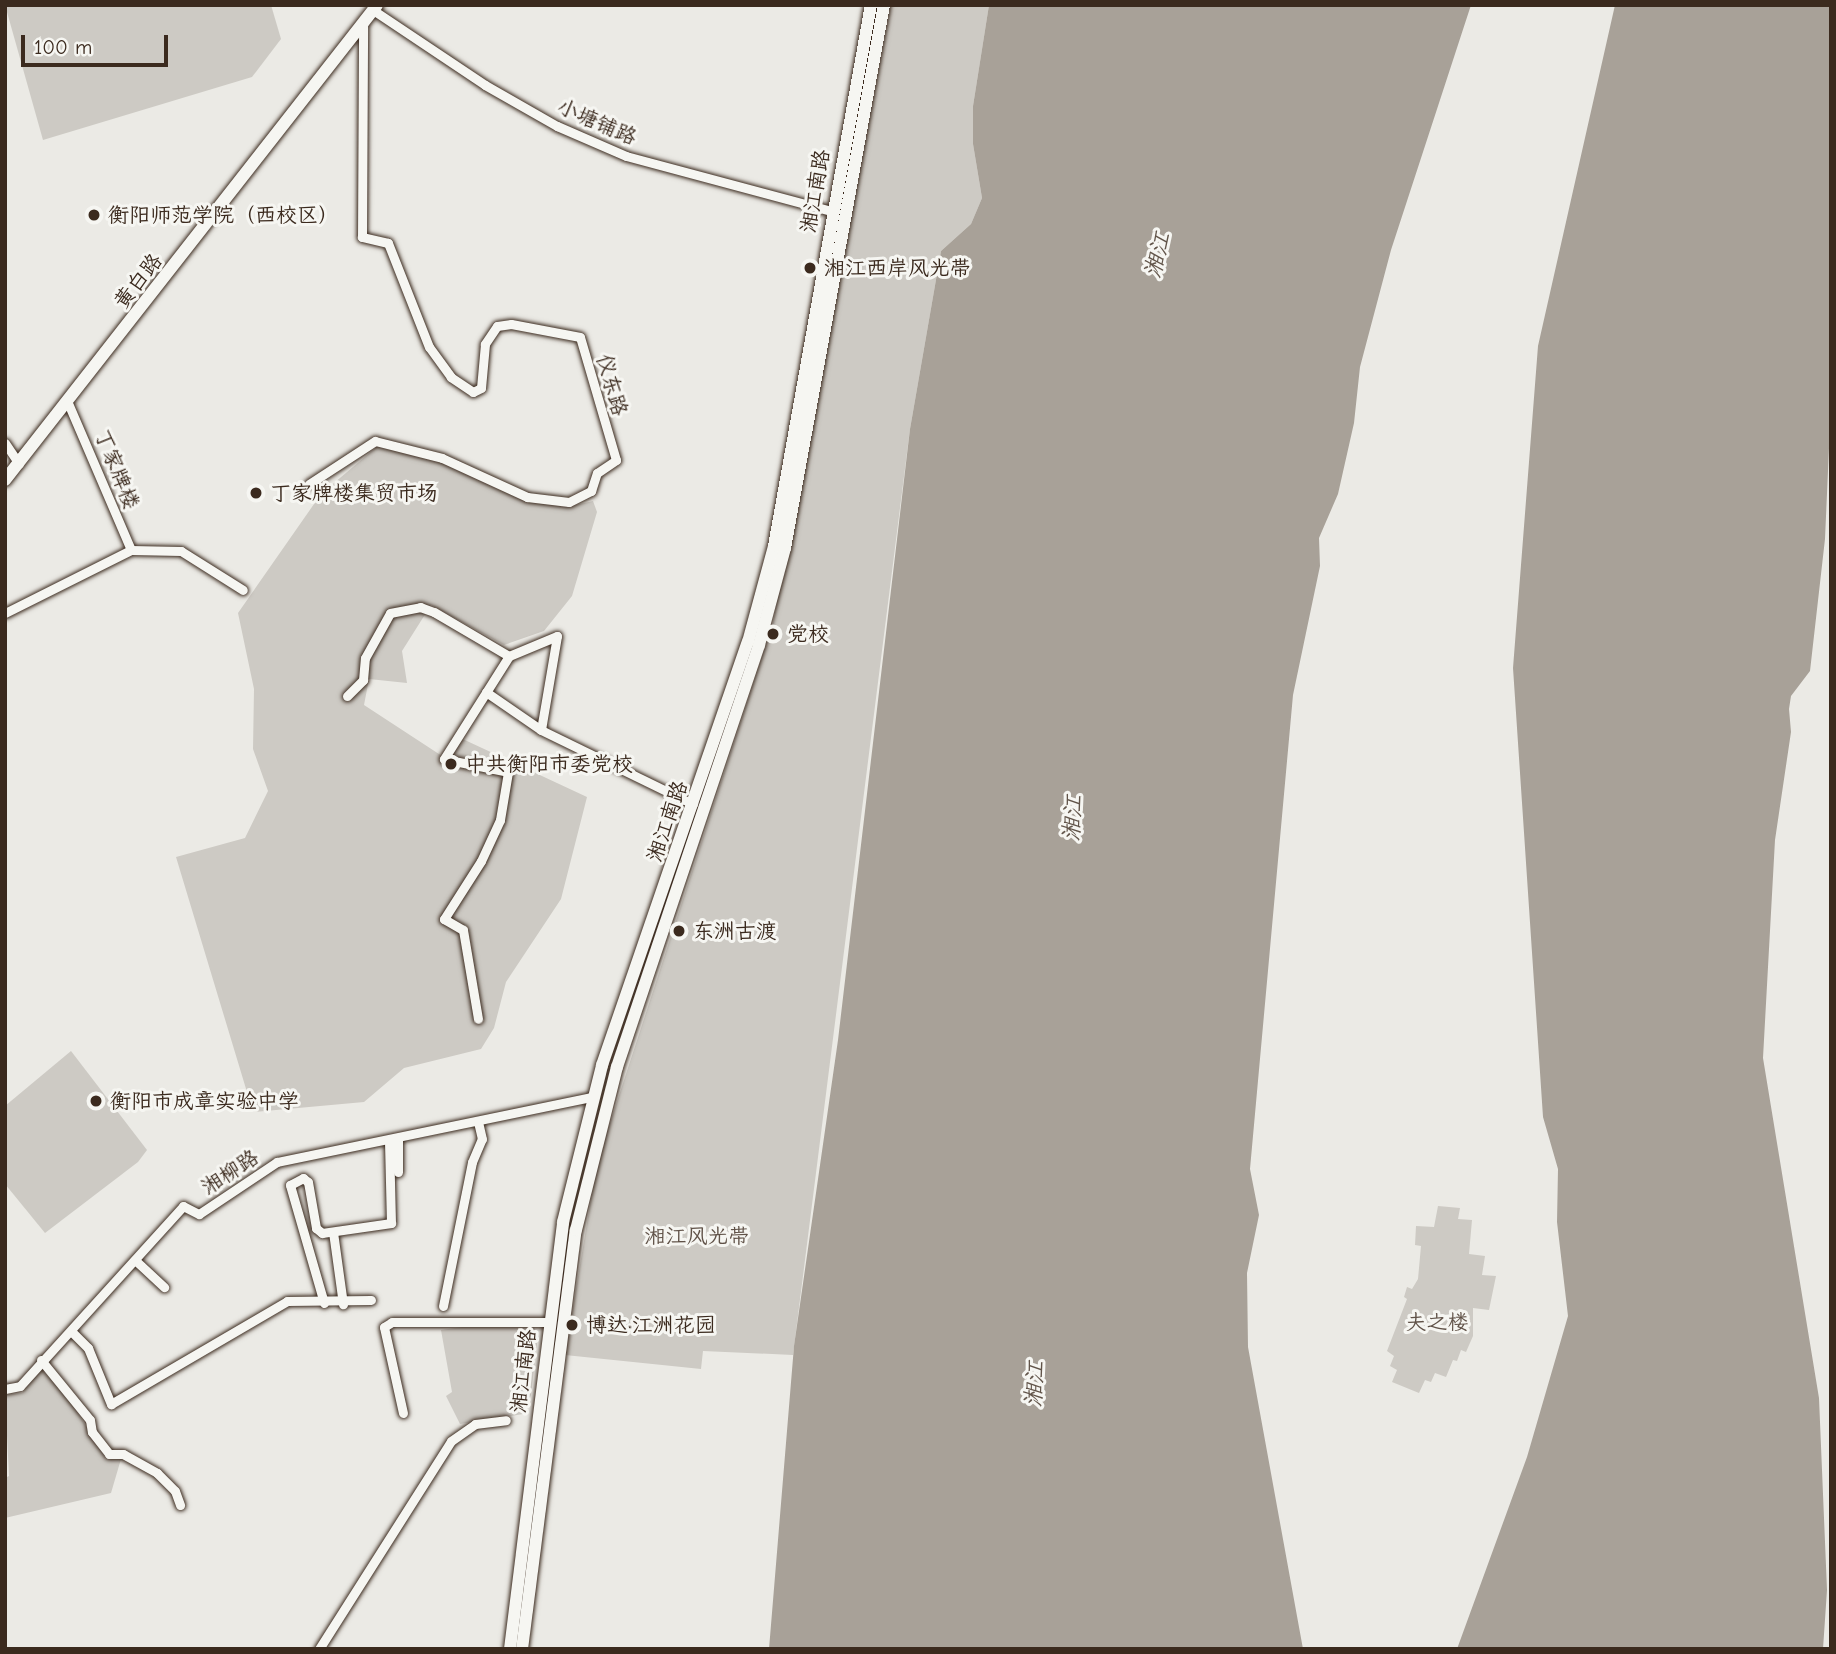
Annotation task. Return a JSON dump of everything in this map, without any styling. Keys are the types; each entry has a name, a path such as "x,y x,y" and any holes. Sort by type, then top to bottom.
{"main road":[{"name":"湘江南路","path":"510,1649 548,1322 563,1222 593,1097 748,642 774,546 831,211 871,5"},
{"name":"湘江南路","path":"522,1649 576,1230 617,1067 760,645 785,548 884,5"},
{"name":"黄白路","path":"5,480 375,8"}],"street":[{"name":"小塘铺路","path":"375,8 485,85 557,126 626,156 831,211"},
{"name":"仪东路","path":"309,484 374,441 442,458 527,497 569,502 591,491 597,473 616,460 580,337 511,324 497,326 485,344 481,388 473,392 451,377 429,347 388,243 362,237 363,22"},
{"name":"丁家牌楼","path":"68,403 131,550"},
{"path":"5,443 19,464"},
{"path":"5,613 131,550 181,551 243,590"},
{"path":"347,695 363,680 365,658 390,613 420,607 434,612 509,656"},
{"path":"478,1019 463,930 444,919 481,861 500,820 508,772 444,759 509,656 557,636 541,730"},
{"path":"486,692 541,730 693,804"},
{"name":"湘柳路","path":"5,1389 20,1386 41,1360 72,1332 183,1206 199,1213 277,1162 593,1097"},
{"path":"443,1306 472,1163 482,1139 478,1121"},
{"path":"324,1303 292,1182 306,1179 316,1228 322,1233 391,1223 395,1165 393,1140"},
{"path":"333,1231 343,1304"},
{"path":"135,1260 164,1287"},
{"path":"72,1332 88,1348 111,1404 287,1301 343,1304 371,1300"},
{"path":"403,1413 384,1327 392,1322 548,1322"},
{"path":"41,1360 85,1413 92,1432 109,1454 123,1454 157,1473 175,1491 180,1505"},
{"path":"319,1649 451,1441 475,1424 506,1420"}],"green space":[{"path":"5,5 271,5 281,39 252,77 43,140"},
{"name":"湘江风光带","path":"891,5 989,5 973,106 973,144 982,198 971,224 941,251 910,429 793,1355 703,1351 701,1369 565,1355 597,1163 773,623"},
{"name":"中共衡阳市委党校","path":"379,445 444,463 524,501 567,507 593,501 597,512 572,596 544,631 504,645 431,605 402,651 407,683 369,679 364,705 442,756 454,735 587,797 561,899 506,982 494,1028 481,1049 404,1068 364,1102 253,1112 176,857 245,838 268,791 253,749 254,689 238,613 321,494"},
{"path":"71,1051 147,1150 138,1162 45,1233 5,1184 5,1106"},
{"name":"夫之楼","path":"1438,1206 1460,1208 1458,1219 1472,1220 1469,1254 1485,1256 1482,1275 1496,1276 1489,1310 1473,1308 1473,1336 1466,1352 1461,1350 1457,1361 1453,1360 1446,1377 1435,1373 1431,1382 1425,1380 1419,1393 1392,1382 1397,1370 1390,1366 1394,1356 1387,1351 1407,1299 1404,1297 1407,1287 1412,1289 1418,1279 1421,1246 1415,1245 1416,1226 1434,1227"},
{"path":"491,1323 534,1327 538,1335 531,1395 523,1414 460,1424 446,1396 452,1392 441,1330"},
{"path":"41,1369 70,1400 106,1459 121,1459 111,1493 5,1518 5,1478 9,1476 5,1395 22,1393"}],"water":[{"name":"湘江","path":"989,5 1471,5 1391,250 1360,367 1354,423 1338,494 1319,538 1320,566 1293,695 1250,1169 1259,1215 1247,1273 1248,1347 1303,1649 769,1649 794,1346 838,1040 910,429 941,251 971,224 982,198 973,144 973,106"},
{"path":"1615,5 1831,5 1831,403 1825,539 1810,671 1791,696 1789,709 1791,732 1775,840 1763,1058 1819,1398 1827,1590 1823,1649 1457,1649 1527,1457 1568,1316 1557,1222 1558,1169 1543,1117 1513,668 1538,346"}],"place":[{"name":"衡阳师范学院（西校区）","path":"94,215"},
{"name":"湘江西岸风光带","path":"810,268"},
{"name":"丁家牌楼集贸市场","path":"256,493"},
{"name":"党校","path":"773,634"},
{"name":"中共衡阳市委党校","path":"451,764"},
{"name":"东洲古渡","path":"679,931"},
{"name":"衡阳市成章实验中学","path":"96,1101"},
{"name":"博达·江洲花园","path":"572,1325"}]}
